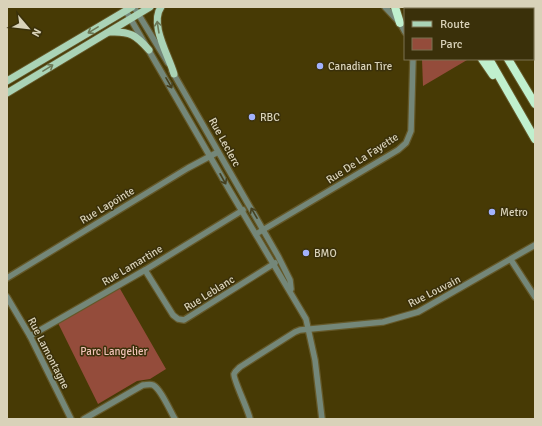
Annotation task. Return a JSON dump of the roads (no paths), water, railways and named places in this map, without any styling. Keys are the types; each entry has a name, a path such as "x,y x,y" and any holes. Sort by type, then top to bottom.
{"highway":[{"path":"395,7 400,23"},
{"path":"483,60 516,108"},
{"path":"490,60 535,139"},
{"path":"509,60 535,104"},
{"path":"514,69 535,108"}],"main road":[{"path":"7,93 150,7"},
{"path":"161,7 159,10 157,24 160,39 174,74"},
{"path":"7,81 131,8"},
{"path":"108,32 125,31 136,37 149,50"}],"street":[{"path":"384,7 400,23 404,30"},
{"name":"Rue Leclerc","path":"131,8 138,15 174,74 264,230 290,280 291,291"},
{"name":"Rue Leclerc","path":"131,8 131,19 304,315 309,329 322,419"},
{"name":"Rue De La Fayette","path":"256,234 398,150 406,143 412,124 413,60"},
{"name":"Rue Lapointe","path":"7,278 218,152"},
{"name":"Rue Lamartine","path":"30,336 145,270 243,210"},
{"name":"Rue Louvain","path":"250,419 246,402 234,380 236,370 295,332 309,329 383,322 415,313 512,260 535,245"},
{"name":"Rue Leblanc","path":"145,270 173,315 178,320 184,320 280,259"},
{"path":"512,260 535,298"},
{"name":"Rue Lamontagne","path":"7,297 30,336 71,419"},
{"path":"84,419 143,384 153,385 158,390 175,419"}],"place":[{"name":"Canadian Tire","path":"320,66"},
{"name":"RBC","path":"252,117"},
{"name":"Metro","path":"492,212"},
{"name":"BMO","path":"306,253"}],"park label":[{"name":"Parc Langelier","path":"114,351"}]}
